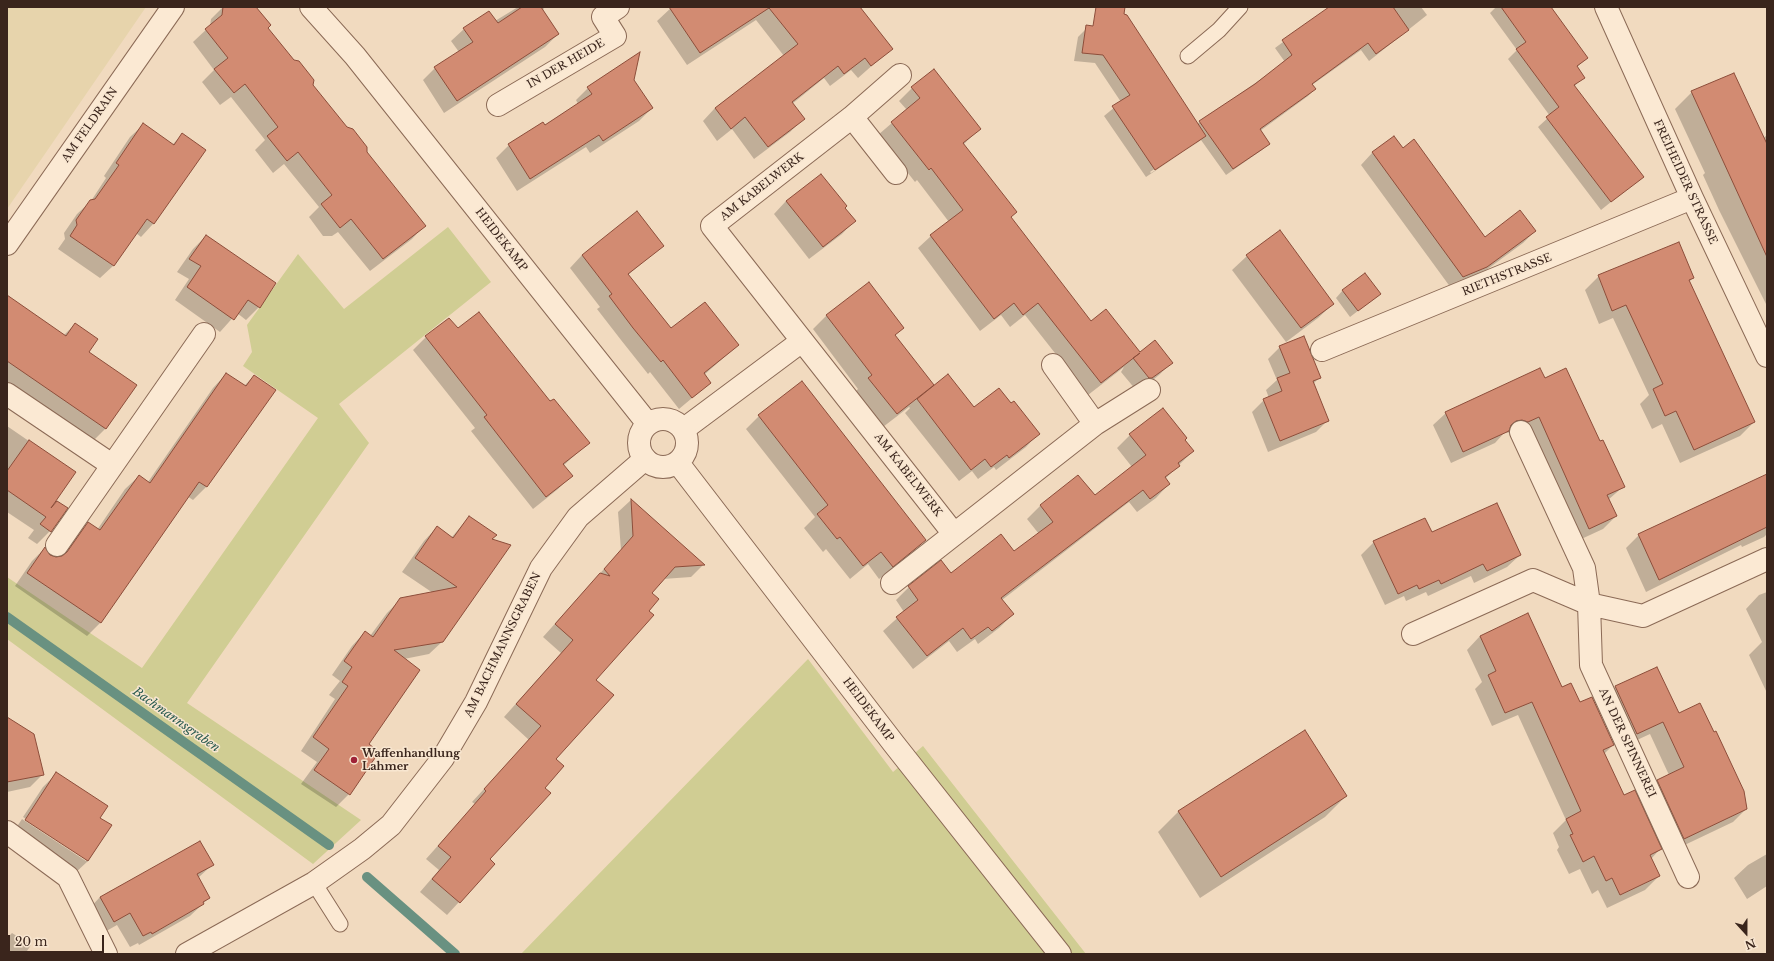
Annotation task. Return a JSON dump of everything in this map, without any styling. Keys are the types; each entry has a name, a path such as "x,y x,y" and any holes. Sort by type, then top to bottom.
{"street":[{"name":"AM FELDRAIN","path":"7,244 174,7"},
{"name":"HEIDEKAMP","path":"311,7 355,56 648,424"},
{"name":"HEIDEKAMP","path":"331,7 355,56"},
{"name":"FREIHEIDER STRASSE","path":"1606,7 1692,198 1766,352"},
{"name":"IN DER HEIDE","path":"498,104 616,36 606,10"},
{"name":"AM KABELWERK","path":"900,75 852,117 712,226 954,534"},
{"path":"852,117 896,173"},
{"name":"RIETHSTRASSE","path":"1322,350 1692,198"},
{"path":"57,545 204,334"},
{"path":"684,430 802,341"},
{"path":"1053,366 1095,424"},
{"path":"892,583 1095,424 1149,390"},
{"path":"7,394 112,465"},
{"path":"664,418 673,420 684,430 688,444 685,454 678,462 667,467 658,467 645,459 639,444 640,437 648,424 664,418"},
{"name":"AN DER SPINNEREI","path":"1521,432 1584,568 1589,604 1591,665 1688,877"},
{"name":"AM BACHMANNSGRABEN","path":"187,954 314,883 362,849 391,825 443,758 476,702 541,568 578,517 645,459"},
{"name":"HEIDEKAMP","path":"678,462 894,744 1060,954"},
{"path":"1413,634 1533,580 1589,604 1642,616 1767,559"},
{"path":"7,832 68,877 106,954"}],"lane":[{"path":"1188,56 1219,30 1240,7"},
{"path":"314,883 340,924"}],"shaded area":[{"path":"7,7 146,7 7,209"},
{"path":"448,227 491,282 339,404 369,443 187,703 361,820 313,864 7,639 7,577 142,668 318,418 243,366 252,352 247,325 298,254 344,309"},
{"path":"808,659 893,772 923,746 1086,954 521,954"}],"building":[{"path":"223,7 256,7 271,25 268,28 294,60 299,61 314,80 313,85 347,127 353,129 367,147 367,152 426,226 383,259 351,219 340,228 321,204 332,195 298,152 287,161 267,136 278,127 245,84 234,93 214,69 228,58 205,29 222,15"},
{"path":"522,7 541,7 559,34 457,101 434,67 473,42 463,28 489,11 498,23"},
{"path":"669,7 860,7 893,49 871,66 865,58 844,74 838,66 792,102 805,119 768,147 745,117 731,129 715,108 798,44 769,8 700,53"},
{"path":"1096,7 1125,7 1124,14 1127,15 1206,136 1155,170 1112,106 1130,95 1103,55 1082,53 1086,25 1093,26"},
{"path":"1329,7 1393,7 1409,30 1376,54 1368,43 1312,84 1316,89 1260,129 1270,144 1233,169 1199,121 1255,84 1292,55 1282,40"},
{"path":"1501,7 1551,7 1588,58 1577,66 1585,78 1574,85 1644,177 1611,202 1546,117 1559,107 1516,49 1526,42"},
{"path":"640,52 634,80 653,108 603,141 599,135 530,179 508,144 543,122 545,125 592,94 587,87"},
{"path":"934,69 981,129 963,143 1017,212 1011,217 1091,321 1106,309 1140,352 1155,340 1173,363 1152,378 1149,378 1133,358 1101,383 1038,303 1023,315 1014,303 994,319 930,235 963,210 931,168 929,170 891,122 920,98 911,87"},
{"path":"1734,73 1767,144 1767,257 1691,91"},
{"path":"143,123 174,145 182,133 206,150 154,224 147,219 114,266 70,236 77,225 76,220 90,200 95,199 119,165 116,163"},
{"path":"1394,136 1403,148 1414,139 1485,237 1520,210 1536,231 1487,267 1463,277 1372,152"},
{"path":"821,174 847,206 845,208 856,221 823,247 786,201"},
{"path":"637,211 664,246 628,274 671,328 705,302 739,345 704,373 711,383 692,398 663,360 661,362 633,328 609,296 612,294 582,255"},
{"path":"1280,230 1334,304 1301,328 1246,255"},
{"path":"206,235 276,283 260,308 248,300 234,320 187,287 201,266 189,259"},
{"path":"1679,242 1694,278 1689,280 1755,422 1694,450 1676,411 1665,416 1653,389 1663,384 1626,305 1612,311 1598,275"},
{"path":"1365,273 1381,294 1358,311 1342,290"},
{"path":"869,282 904,328 895,335 934,385 897,414 868,378 872,375 826,315"},
{"path":"7,295 66,336 75,323 98,339 89,352 137,385 106,429 7,361"},
{"path":"479,312 550,401 554,399 590,443 563,464 573,476 546,497 484,417 487,415 425,336 449,318 458,328"},
{"path":"1304,336 1321,378 1313,381 1329,421 1280,441 1263,399 1282,391 1277,378 1290,373 1279,346"},
{"path":"1540,368 1545,378 1566,368 1600,441 1603,440 1625,487 1607,495 1617,516 1589,529 1539,417 1528,422 1522,420 1516,421 1511,425 1509,431 1463,452 1445,412"},
{"path":"226,373 246,386 254,375 276,390 207,487 199,482 101,623 27,573 45,547 50,555 56,557 62,556 67,552 88,522 100,530 139,475 150,483"},
{"path":"948,374 974,407 999,388 1011,403 1014,401 1040,434 1009,458 1007,455 991,467 985,459 971,470 917,399"},
{"path":"802,381 926,540 893,567 881,552 863,566 840,537 837,539 817,514 828,505 758,415"},
{"path":"1163,408 1187,438 1185,440 1194,451 1178,463 1180,466 1165,477 1170,484 1150,499 1143,490 1001,598 1014,614 992,631 988,627 971,639 963,628 927,656 896,617 918,600 908,586 941,560 951,573 1001,534 1014,551 1053,522 1040,505 1078,475 1095,495 1146,455 1129,434"},
{"path":"29,440 76,472 51,508 57,501 68,508 51,532 40,524 46,517 7,490 7,471"},
{"path":"1767,474 1767,527 1659,580 1638,534"},
{"path":"631,499 705,565 675,567 652,593 659,599 649,611 654,615 596,680 614,695 556,759 564,766 545,788 551,793 490,859 495,864 460,903 432,879 451,857 438,846 486,791 484,789 541,726 516,704 573,640 555,624 600,573 610,576 604,569 633,536"},
{"path":"1497,503 1521,555 1487,571 1483,564 1441,584 1439,580 1419,589 1417,585 1398,594 1373,541 1425,518 1432,532"},
{"path":"469,516 497,535 492,539 511,545 443,642 394,650 420,670 369,744 379,752 350,795 314,770 329,749 313,737 348,686 342,682 352,667 344,661 365,631 373,637 400,598 457,587 415,558 437,526 453,538"},
{"path":"1528,613 1562,687 1571,683 1580,702 1592,697 1614,745 1603,750 1624,795 1635,790 1662,849 1650,855 1660,876 1620,895 1612,878 1606,881 1594,856 1583,862 1570,835 1573,834 1566,819 1581,811 1532,702 1505,713 1488,675 1496,671 1480,636"},
{"path":"1657,667 1679,713 1700,703 1714,732 1716,731 1744,791 1747,809 1684,839 1657,780 1684,767 1663,722 1637,734 1615,686"},
{"path":"7,717 34,734 44,775 7,782"},
{"path":"1305,730 1347,796 1221,877 1178,811"},
{"path":"56,772 108,806 100,818 112,825 88,861 25,820"},
{"path":"200,841 214,865 197,874 210,898 203,902 204,904 152,934 151,932 143,936 130,913 114,922 100,897"}],"waterway":[{"name":"Bachmannsgraben","path":"7,617 329,845"},
{"name":"Bachmannsgraben","path":"367,877 455,954"}],"place":[{"name":"Waffenhandlung Lahmer","path":"354,760"}]}
